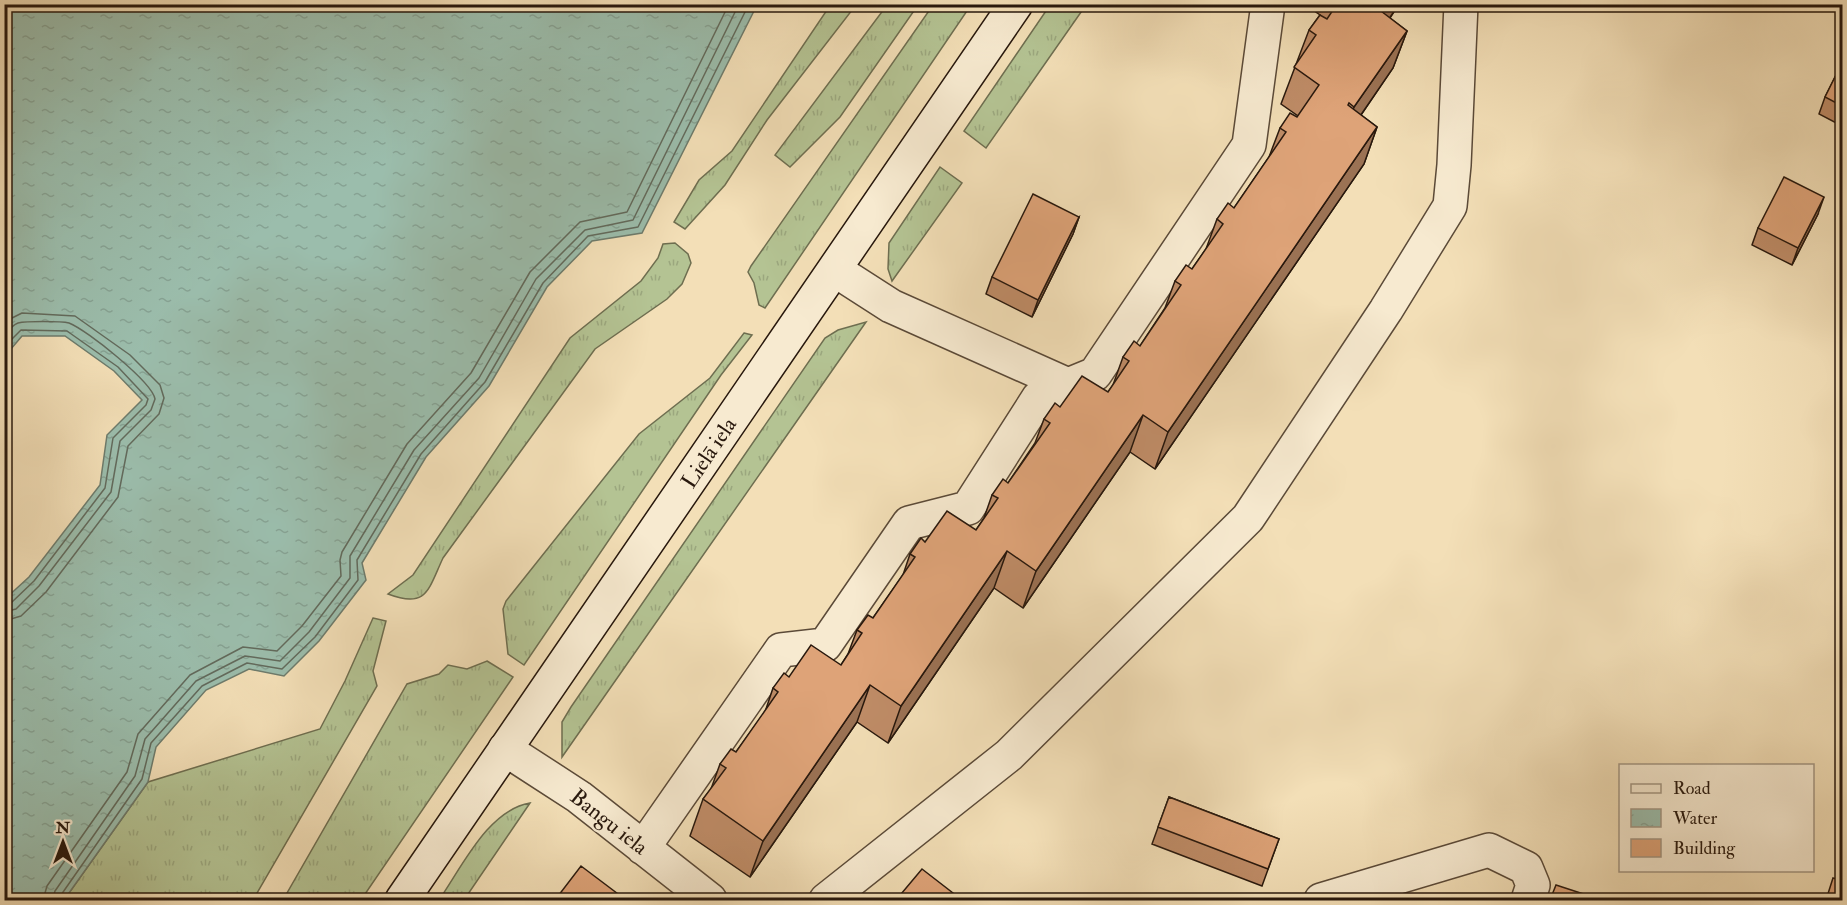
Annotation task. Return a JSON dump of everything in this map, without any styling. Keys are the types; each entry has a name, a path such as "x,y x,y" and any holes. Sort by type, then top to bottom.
{"street":[{"name":"Lielā iela","path":"402,900 1016,4"},
{"path":"643,848 781,650 825,645 909,523 968,508 1039,397 1095,374 1249,145 1268,4"},
{"path":"826,900 1009,755 1248,518 1386,309 1450,206 1455,165 1461,4"},
{"path":"834,270 891,306 1068,385"},
{"name":"Bangu iela","path":"505,749 579,797 710,900"},
{"path":"1321,900 1489,850 1526,868 1533,885 1528,900"}],"green space":[{"path":"831,4 856,5 767,120 725,185 685,229 674,222 699,180 732,151"},
{"path":"887,5 918,5 840,117 790,167 775,155"},
{"path":"933,5 971,5 765,308 759,305 754,283 748,272 751,266"},
{"path":"1050,5 1086,5 986,148 964,131"},
{"path":"940,167 962,183 892,281 888,269 889,243"},
{"path":"675,243 688,254 691,263 682,284 667,299 595,349 443,558 434,579 424,594 419,598 411,599 388,594 413,575 570,338 641,281 658,258 663,244"},
{"path":"866,322 562,757 562,722 571,707 825,338 838,330"},
{"path":"744,333 752,335 721,375 524,665 508,654 503,609 506,601 639,434 710,378"},
{"path":"373,618 386,621 373,671 377,686 253,900 64,900 148,782 320,729 345,681"},
{"path":"487,661 513,677 361,900 283,900 407,684 439,674 448,665 467,669"},
{"path":"530,803 464,900 439,900 477,842 489,828 501,816"}],"water":[{"path":"5,4 757,5 642,233 592,241 547,287 489,386 426,457 362,563 366,580 319,641 284,676 249,669 206,690 156,747 148,782 64,900 5,900 5,599 29,577 100,485 107,435 142,400 114,371 65,336 22,336 5,356"}],"building":[{"path":"1337,4 1387,4 1383,10 1377,8 1407,31 1354,107 1349,103 1348,105 1377,127 1168,432 1143,415 1036,571 1007,551 901,706 870,685 763,841 703,799 726,768 720,764 731,749 736,752 778,692 773,688 784,673 789,677 811,645 841,665 862,633 857,630 868,615 873,618 915,557 910,554 921,538 925,542 947,511 976,530 998,498 992,495 1003,479 1008,483 1050,423 1044,419 1055,403 1060,407 1082,376 1108,392 1129,361 1123,357 1134,341 1140,346 1181,285 1175,281 1186,265 1192,269 1223,224 1217,219 1228,203 1234,208 1286,132 1280,128 1290,113 1297,117 1319,85 1294,67 1316,35 1309,30 1320,15 1327,19"},
{"path":"1842,63 1842,106 1825,97"},
{"path":"1784,177 1824,197 1798,248 1758,228"},
{"path":"1033,194 1079,217 1038,300 992,277"},
{"path":"1169,797 1279,839 1268,869 1158,827"},
{"path":"581,866 626,900 555,900"},
{"path":"922,869 962,900 896,900"},
{"path":"1833,878 1842,880 1842,900 1826,900"},
{"path":"1556,885 1602,900 1550,900"}]}
